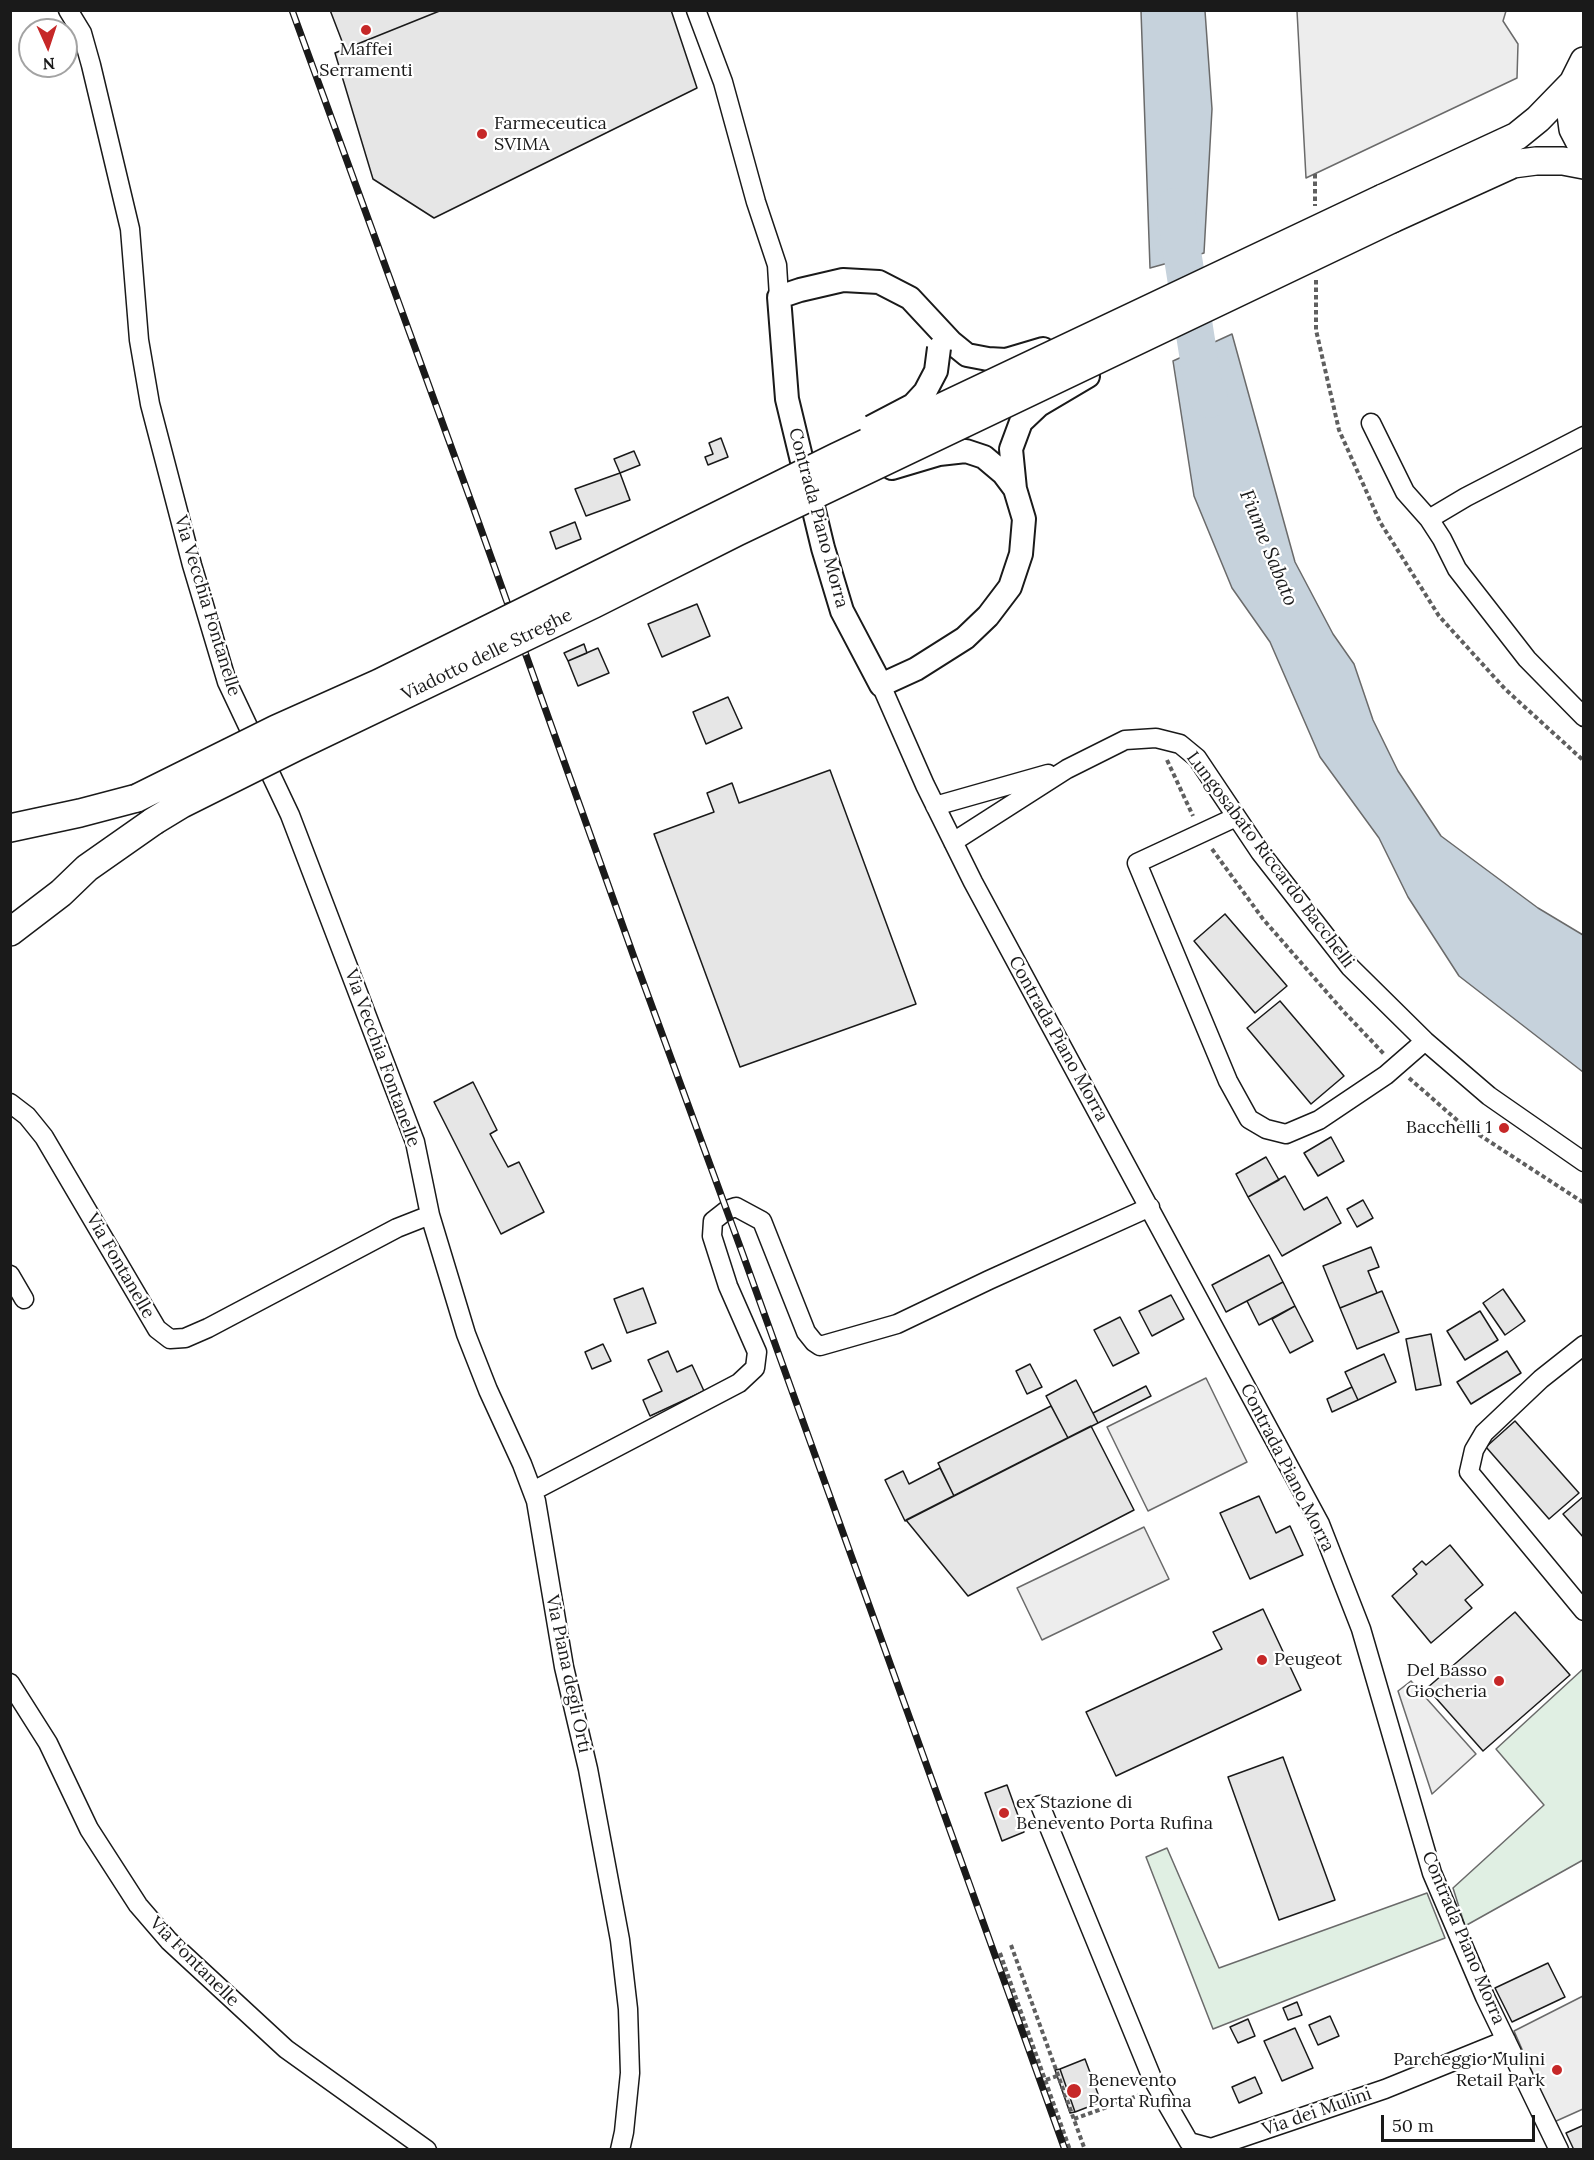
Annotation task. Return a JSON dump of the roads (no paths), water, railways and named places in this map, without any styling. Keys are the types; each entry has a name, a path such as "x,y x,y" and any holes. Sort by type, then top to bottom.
{"main road":[{"path":"1578,72 1570,107 1573,129 1584,150"},
{"path":"1388,208 1517,136 1538,119 1578,72"},
{"path":"10,828 136,798 276,729 379,683 776,486 1137,314 1388,208 1513,164 1563,161 1584,165"},
{"name":"Viadotto delle Streghe","path":"10,932 61,893 87,868 182,804 737,532 1133,344 1388,208"}],"street":[{"name":"Via Vecchia Fontanelle","path":"68,10 82,33 130,229 139,340 150,404 192,565 227,682 290,815 411,1131 430,1215"},
{"name":"Contrada Piano Morra","path":"696,10 723,82 756,202 777,265 787,399 823,548 842,611 881,685 935,806 973,882 1320,1524 1361,1629 1432,1873 1506,2040"},
{"path":"779,297 843,280 879,282 910,298 931,321 945,345 967,354 1006,360 1048,348 1137,314"},
{"path":"881,685 916,669 965,638 988,616 1010,588 1021,554 1023,519 1010,478 1011,449 1021,422 1039,405 1083,379 1133,344"},
{"path":"776,486 834,446 913,405 925,392 936,371 945,345"},
{"path":"1371,423 1405,492 1429,519 1457,569 1527,659 1584,717"},
{"path":"1429,519 1466,497 1584,436"},
{"path":"823,493 906,464 948,453 966,451 984,457 1010,478"},
{"name":"Lungosabato Riccardo Bacchelli","path":"953,842 1067,769 1125,740 1156,738 1180,744 1197,758 1260,852 1350,967 1425,1041 1489,1096 1584,1162"},
{"path":"935,806 1067,769"},
{"path":"1236,817 1137,863 1228,1082 1249,1119 1266,1129 1286,1134 1319,1120 1396,1066 1425,1041"},
{"name":"Via Fontanelle","path":"10,1103 27,1116 44,1137 157,1329 170,1339 186,1338 208,1328 397,1228 430,1215"},
{"path":"533,1491 739,1383 755,1368 757,1352 728,1286 711,1236 713,1221 727,1210 736,1207 762,1221 806,1332 820,1346 897,1324 1150,1208"},
{"name":"Via Piana degli Orti","path":"430,1215 466,1334 533,1491 564,1667 588,1770 620,1940 627,2009 630,2073 620,2150"},
{"path":"10,1275 24,1299"},
{"path":"1584,1345 1541,1378 1484,1433 1474,1450 1469,1472 1584,1611"},
{"name":"Via Fontanelle","path":"10,1683 48,1743 88,1829 138,1905 169,1941 286,2049 427,2150"},
{"name":"Via dei Mulini","path":"1040,1805 1152,2078 1189,2142 1211,2148 1384,2089 1506,2040"},
{"path":"1506,2040 1559,2150"}],"water":[{"path":"1141,11 1205,11 1212,109 1204,253 1150,268"},
{"path":"1232,334 1295,562 1333,634 1354,664 1373,720 1398,771 1441,836 1538,908 1583,935 1583,1072 1459,976 1408,897 1379,838 1320,757 1270,642 1232,588 1194,496 1173,361"}],"waterway":[{"name":"Fiume Sabato","path":"1175,207 1203,385 1209,399"}],"railway":[{"path":"292,10 1065,2150"}],"place":[{"name":"Maffei Serramenti","path":"366,30"},
{"name":"Farmeceutica SVIMA","path":"482,134"},
{"name":"Bacchelli 1","path":"1504,1128"},
{"name":"Peugeot","path":"1262,1660"},
{"name":"Del Basso Giocheria","path":"1499,1681"},
{"name":"ex Stazione di Benevento Porta Rufina","path":"1004,1813"},
{"name":"Parcheggio Mulini Retail Park","path":"1557,2070"},
{"name":"Benevento Porta Rufina","path":"1074,2091"}]}
